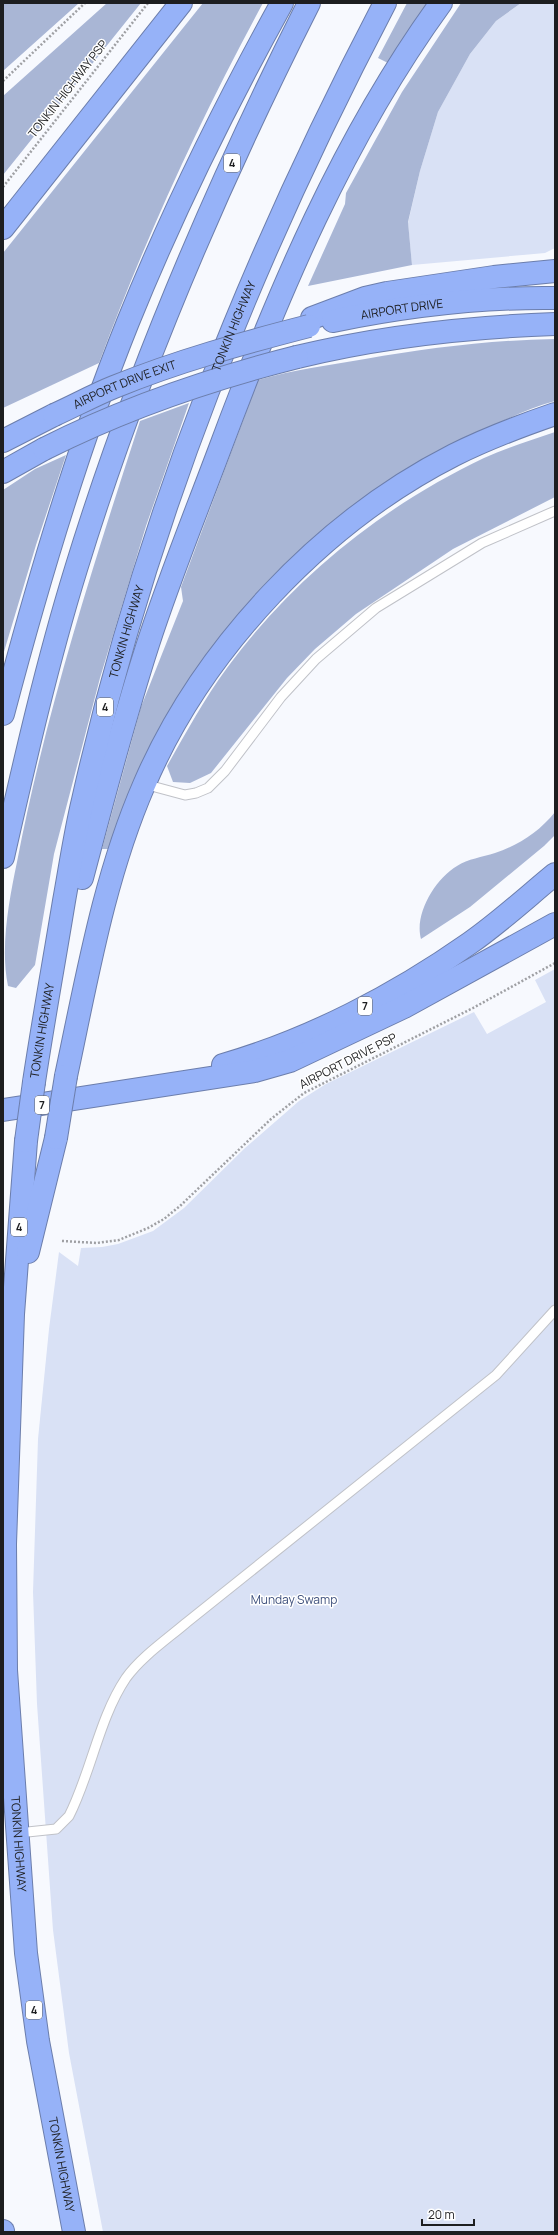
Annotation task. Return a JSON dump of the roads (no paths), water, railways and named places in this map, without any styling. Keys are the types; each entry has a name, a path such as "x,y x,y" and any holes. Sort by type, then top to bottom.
{"highway":[{"path":"3,228 181,3"},
{"path":"3,714 25,631 76,464 128,322 188,186 242,76 282,3"},
{"name":"4","path":"3,856 50,658 76,568 112,462 162,326 211,209 274,71 309,3"},
{"name":"TONKIN HIGHWAY","path":"74,2232 38,2041 26,1952 6,1670 5,1544 13,1314 26,1141 34,1082 43,1022 82,802 103,715 153,543 203,400 248,287 288,198 385,3"},
{"path":"43,1022 123,725 149,641 233,414 282,292 357,134 414,41 442,3"},
{"path":"310,322 365,298 387,293 494,277 555,271"},
{"name":"AIRPORT DRIVE","path":"251,341 310,322 426,306 492,299 555,298"},
{"path":"3,472 78,432 177,391 237,372 346,345 433,332 555,324"},
{"name":"AIRPORT DRIVE EXIT","path":"3,441 113,387 164,368 251,341"},
{"path":"13,1314 56,1138 66,1076 102,906 118,854 144,784 183,710 214,663 248,619 296,570 344,527 403,485 453,456 512,429 555,414"},
{"name":"7","path":"3,1110 147,1088 234,1062 285,1043 386,995 471,942 555,874"},
{"path":"147,1088 255,1071 290,1061 404,1007 555,924"}],"lane":[{"path":"144,784 185,795 196,793 208,788 225,772 281,697 316,659 376,608 482,543 555,511"},
{"path":"18,1833 56,1829 69,1816 113,1702 126,1679 139,1664 186,1623 496,1375 555,1310"}],"park label":[{"name":"Munday Swamp","path":"294,1600"}]}
